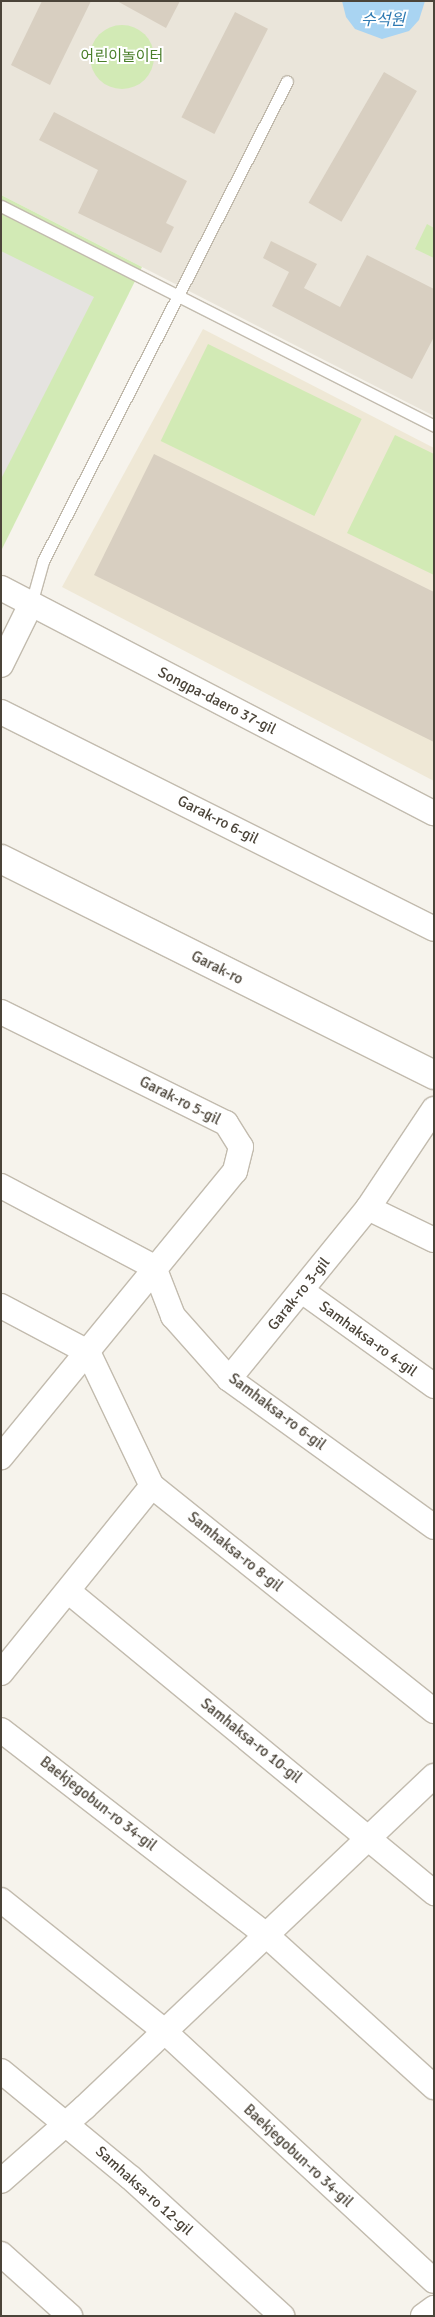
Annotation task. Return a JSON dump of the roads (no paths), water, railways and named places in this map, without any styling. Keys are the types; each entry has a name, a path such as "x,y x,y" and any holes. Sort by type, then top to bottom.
{"street":[{"name":"Songpa-daero 37-gil","path":"1,588 434,813"},
{"path":"1,665 31,604"},
{"name":"Garak-ro 6-gil","path":"1,712 434,929"},
{"name":"Garak-ro","path":"1,859 434,1075"},
{"name":"Garak-ro 5-gil","path":"1,1012 226,1123 241,1147 235,1171 154,1267 88,1352 4,1448"},
{"name":"Garak-ro 3-gil","path":"229,1379 368,1208 434,1110"},
{"path":"1,1186 154,1267"},
{"path":"368,1208 434,1240"},
{"name":"Samhaksa-ro 6-gil","path":"154,1267 173,1316 229,1379 434,1527"},
{"name":"Samhaksa-ro 4-gil","path":"302,1291 434,1386"},
{"path":"1,1306 88,1352"},
{"name":"Samhaksa-ro 8-gil","path":"88,1352 152,1486 434,1711"},
{"path":"1,1673 152,1486"},
{"name":"Samhaksa-ro 10-gil","path":"68,1591 369,1837 434,1893"},
{"name":"Baekjegobun-ro 34-gil","path":"1,1730 265,1934 434,2087"},
{"path":"1,2181 67,2123 163,2030 434,1776"},
{"name":"Baekjegobun-ro 34-gil","path":"1,1900 163,2030 434,2281"},
{"name":"Samhaksa-ro 12-gil","path":"1,2071 67,2123 282,2316"},
{"path":"1,2254 70,2316"},
{"path":"423,2316 434,2308"}],"lane":[{"path":"31,604 43,561 287,81"},
{"path":"1,206 434,426"}],"water":[{"name":"수석원","path":"342,1 425,1 419,20 409,31 382,39 355,29 346,17"}],"park label":[{"name":"어린이놀이터","path":"122,57"}]}
